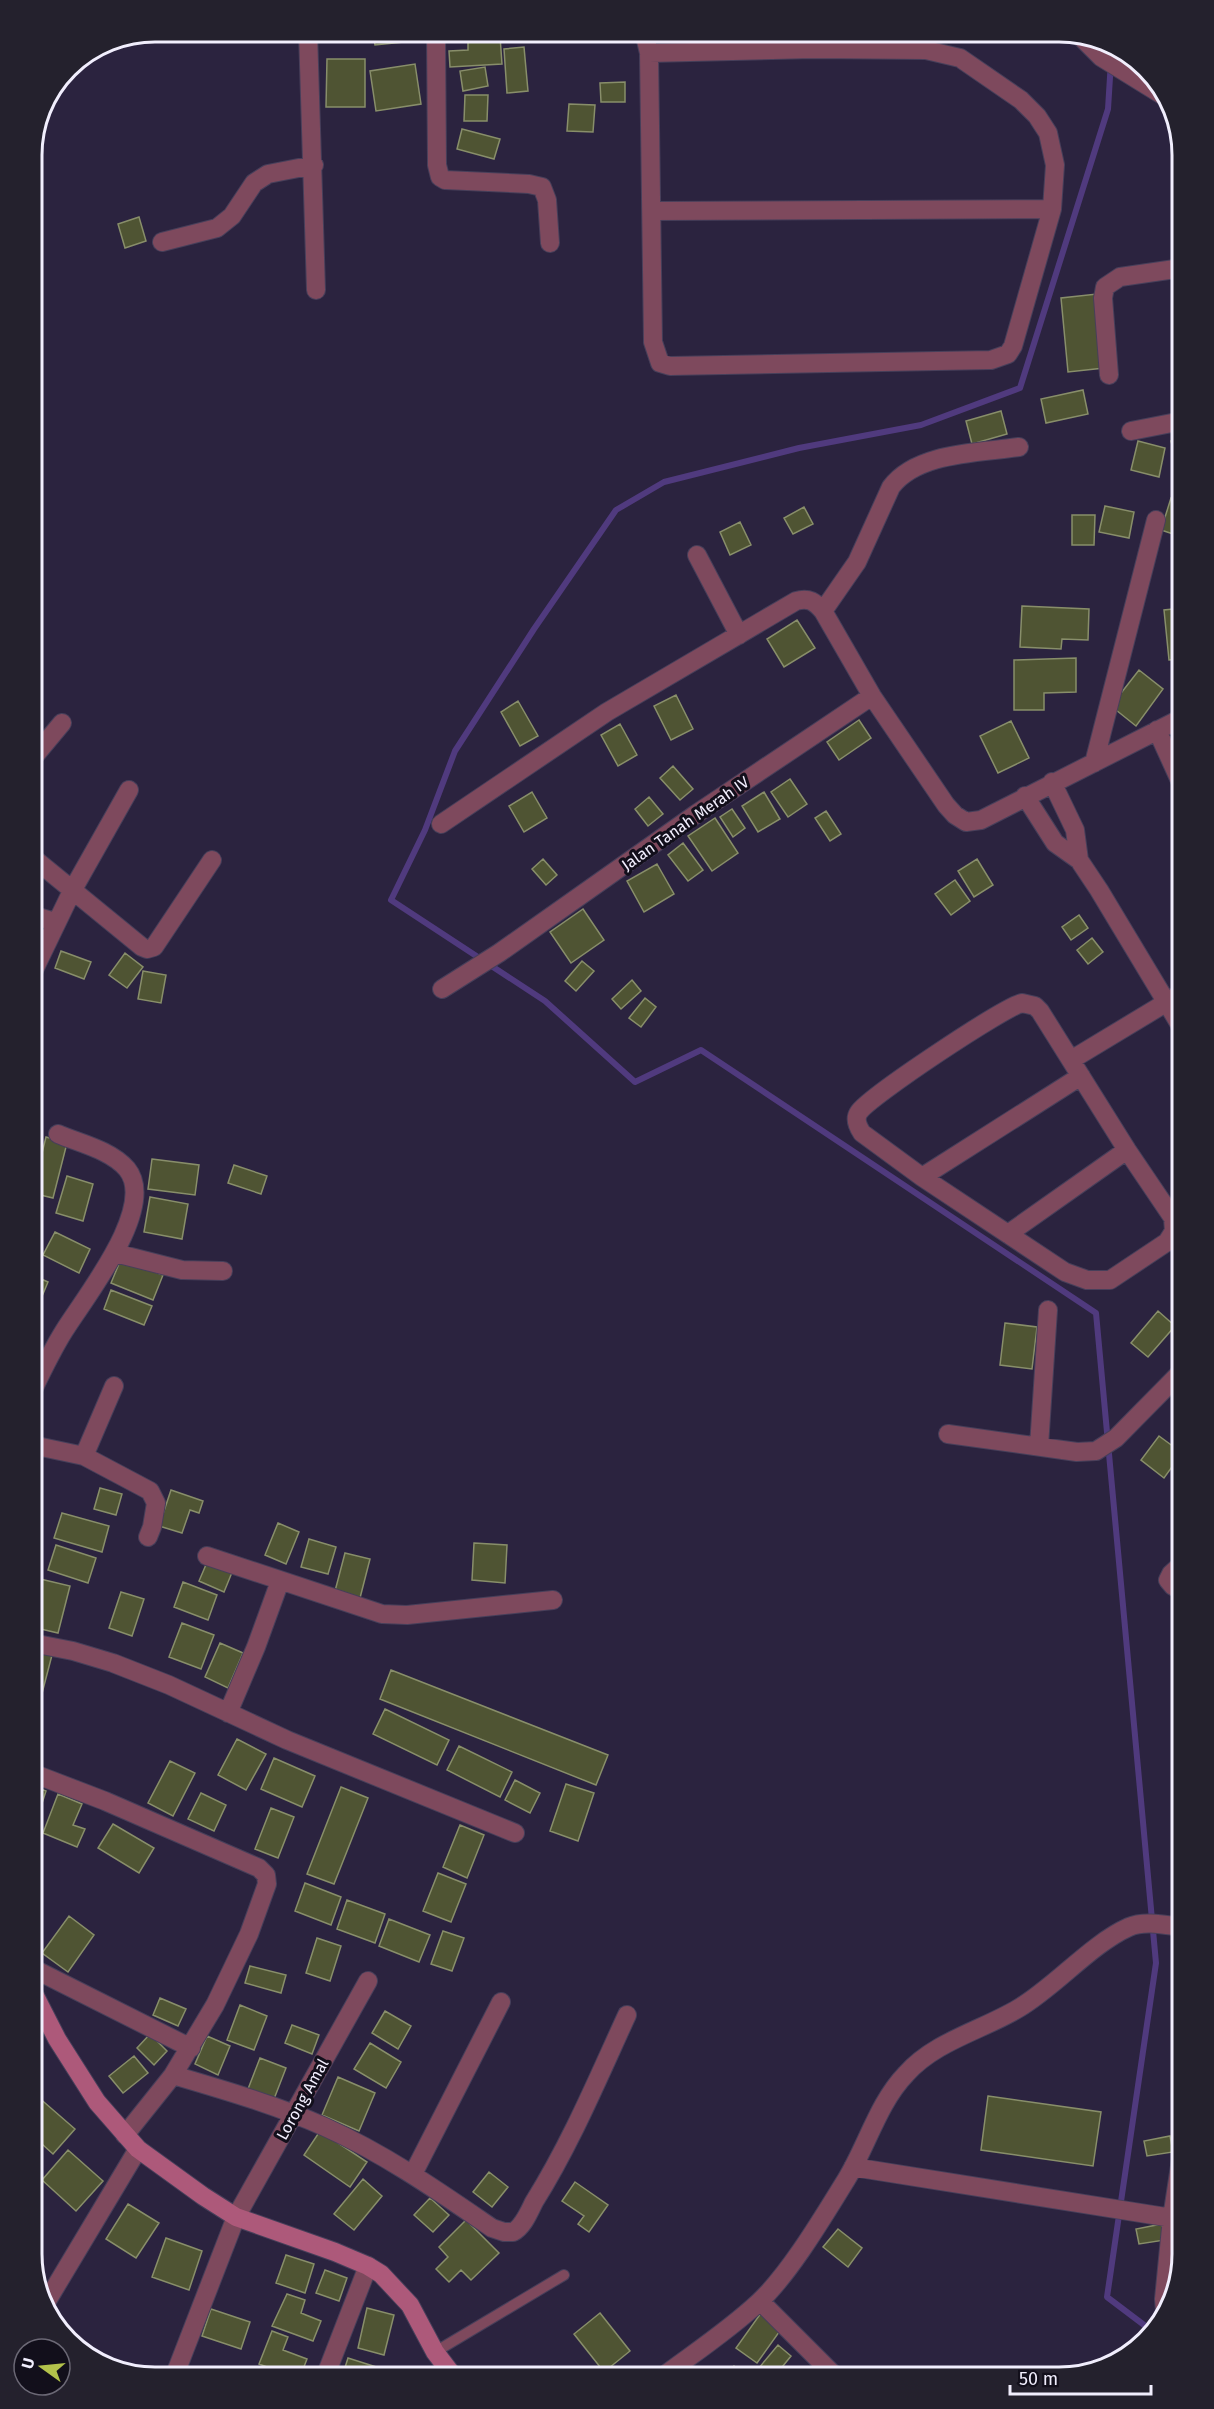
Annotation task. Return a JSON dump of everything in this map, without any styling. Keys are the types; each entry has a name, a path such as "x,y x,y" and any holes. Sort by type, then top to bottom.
{"street":[{"path":"308,42 314,165 316,290"},
{"path":"436,42 437,165 440,177 445,180 529,184 542,187 546,200 550,243"},
{"path":"646,42 649,53 653,211 653,342 657,359 662,364 670,366 998,359 1008,354 1013,346 1052,209 1055,165 1048,133 1037,116 1021,100 960,58 926,50 836,42"},
{"path":"649,53 788,42"},
{"path":"1091,47 1121,71 1150,88"},
{"path":"162,242 218,228 232,216 254,183 268,174 314,165"},
{"path":"653,211 1052,209"},
{"path":"1109,375 1103,298 1105,287 1120,277 1172,269"},
{"path":"1131,431 1172,423"},
{"path":"823,611 857,562 891,486 898,478 918,465 933,459 1020,447"},
{"path":"1094,763 1156,520"},
{"path":"697,555 739,635"},
{"path":"441,824 607,711 800,600 812,600 823,611 872,696 946,805 961,819 971,822 981,820 1172,723"},
{"name":"Jalan Tanah Merah IV","path":"442,989 499,953 696,814 872,696"},
{"path":"42,744 62,723"},
{"path":"1157,730 1172,763"},
{"path":"1052,782 1075,830 1079,860"},
{"path":"42,952 72,891 129,790"},
{"path":"1026,796 1055,843 1079,860 1172,994"},
{"path":"42,866 142,947 150,949 154,947 213,860"},
{"path":"42,918 56,922"},
{"path":"1071,1060 1172,998"},
{"path":"1172,1217 1035,1006 1014,1005 990,1018 860,1110 857,1122 862,1133 922,1177 1065,1272 1078,1278 1098,1282 1118,1276 1167,1242 1172,1234"},
{"path":"922,1177 1081,1076"},
{"path":"42,1373 62,1334 115,1252 136,1197 128,1170 113,1157 57,1134"},
{"path":"1008,1234 1127,1150"},
{"path":"115,1252 182,1270 223,1271"},
{"path":"1039,1446 1048,1310"},
{"path":"948,1434 1084,1452 1096,1451 1116,1438 1172,1381"},
{"path":"84,1456 114,1386"},
{"path":"42,1447 84,1456 150,1491 156,1503 148,1537"},
{"path":"207,1556 366,1610 396,1615 553,1600"},
{"path":"228,1713 256,1647 280,1581"},
{"path":"42,1645 113,1662 288,1740 515,1833"},
{"path":"42,1777 105,1801 259,1868 266,1875 267,1884 249,1934 215,2005 173,2075 125,2135"},
{"path":"675,2367 760,2301 804,2244 853,2167 894,2088 907,2072 942,2047 1020,2008 1071,1971 1105,1941 1130,1926 1141,1923 1172,1926"},
{"path":"42,1973 191,2048"},
{"name":"Lorong Amal","path":"178,2367 236,2217 368,1981"},
{"path":"413,2174 501,2002"},
{"path":"173,2075 326,2127 413,2174 492,2228 504,2232 516,2231 570,2140 627,2015"},
{"path":"42,2021 57,2039 97,2103 138,2149 236,2217 368,2266 393,2285 410,2305 435,2352 446,2367"},
{"path":"50,2295 138,2149"},
{"path":"853,2167 1172,2218 1165,2293"},
{"path":"329,2367 368,2266"},
{"path":"760,2301 825,2367"}],"lane":[{"path":"435,2352 564,2275"}],"building":[{"path":"375,42 404,42 375,45"},
{"path":"468,42 500,42 502,64 450,67 449,51 468,50"},
{"path":"524,47 528,91 507,93 504,49"},
{"path":"327,59 365,59 365,107 326,107"},
{"path":"415,64 421,104 376,111 370,71"},
{"path":"485,67 488,86 463,91 460,71"},
{"path":"625,82 625,102 601,102 600,83"},
{"path":"465,95 488,95 487,121 464,121"},
{"path":"569,104 595,105 593,132 567,131"},
{"path":"462,129 500,139 494,159 457,149"},
{"path":"139,217 146,241 125,248 118,224"},
{"path":"1097,294 1104,368 1068,372 1061,298"},
{"path":"1083,390 1088,414 1046,423 1041,399"},
{"path":"1001,411 1007,434 972,444 966,421"},
{"path":"1138,441 1165,448 1159,477 1131,470"},
{"path":"1171,498 1172,534 1161,530"},
{"path":"1105,506 1134,512 1129,538 1099,532"},
{"path":"804,507 813,524 793,534 784,518"},
{"path":"1072,515 1095,515 1094,545 1072,545"},
{"path":"740,522 751,545 730,555 720,532"},
{"path":"1022,606 1089,609 1088,640 1062,639 1061,649 1020,647"},
{"path":"1172,609 1172,660 1169,660 1164,610"},
{"path":"797,620 815,648 784,667 767,639"},
{"path":"1076,658 1076,692 1044,693 1044,710 1014,710 1014,660"},
{"path":"1139,670 1163,689 1136,726 1111,706"},
{"path":"676,695 693,729 671,740 654,706"},
{"path":"518,701 538,736 520,746 501,712"},
{"path":"859,720 871,738 839,760 827,742"},
{"path":"1011,721 1029,758 998,773 980,736"},
{"path":"620,724 637,755 618,766 601,735"},
{"path":"673,766 693,789 680,800 660,778"},
{"path":"790,779 807,804 788,817 771,792"},
{"path":"532,792 547,818 524,832 509,806"},
{"path":"764,792 780,819 758,832 742,806"},
{"path":"649,797 663,814 648,826 635,809"},
{"path":"732,809 745,828 733,837 720,817"},
{"path":"826,811 841,834 830,841 815,818"},
{"path":"715,818 738,853 712,871 688,836"},
{"path":"683,843 703,870 688,881 668,855"},
{"path":"543,859 557,875 546,885 532,869"},
{"path":"977,859 993,885 974,897 958,871"},
{"path":"657,864 674,894 644,912 627,881"},
{"path":"955,880 970,901 951,915 935,894"},
{"path":"583,909 604,940 571,963 550,932"},
{"path":"1079,915 1088,928 1071,940 1062,927"},
{"path":"1092,938 1103,952 1088,964 1077,950"},
{"path":"61,951 91,962 84,979 55,968"},
{"path":"125,953 143,967 127,988 109,975"},
{"path":"582,961 594,971 576,991 565,981"},
{"path":"143,971 166,975 161,1003 138,999"},
{"path":"632,980 641,991 621,1009 612,999"},
{"path":"645,998 656,1007 641,1027 629,1018"},
{"path":"46,1137 67,1143 53,1198 42,1195 42,1153"},
{"path":"152,1159 199,1165 195,1195 148,1189"},
{"path":"234,1165 267,1176 261,1194 228,1183"},
{"path":"67,1176 93,1184 83,1221 56,1213"},
{"path":"150,1197 188,1204 182,1239 144,1232"},
{"path":"55,1232 90,1249 79,1273 43,1255"},
{"path":"121,1259 163,1275 153,1300 111,1283"},
{"path":"42,1279 48,1282 42,1296"},
{"path":"111,1290 152,1306 144,1325 104,1309"},
{"path":"1158,1311 1172,1323 1172,1329 1148,1357 1131,1343"},
{"path":"1005,1323 1037,1327 1032,1369 1000,1365"},
{"path":"1159,1436 1172,1446 1172,1467 1164,1478 1141,1460"},
{"path":"100,1488 122,1494 116,1515 94,1509"},
{"path":"171,1490 203,1501 199,1513 190,1510 182,1533 159,1526"},
{"path":"62,1513 109,1526 102,1552 54,1538"},
{"path":"278,1523 299,1532 286,1564 265,1555"},
{"path":"309,1539 336,1547 328,1574 301,1567"},
{"path":"474,1543 507,1545 505,1583 472,1580"},
{"path":"56,1545 96,1558 88,1583 48,1570"},
{"path":"345,1553 370,1559 360,1598 335,1591"},
{"path":"208,1560 233,1570 224,1592 199,1581"},
{"path":"42,1579 70,1586 58,1633 42,1629"},
{"path":"183,1582 217,1595 208,1620 174,1607"},
{"path":"121,1592 144,1599 132,1636 109,1628"},
{"path":"182,1623 214,1635 201,1669 169,1657"},
{"path":"220,1643 243,1653 228,1688 205,1677"},
{"path":"42,1654 52,1655 42,1693"},
{"path":"391,1670 608,1755 596,1785 380,1699"},
{"path":"385,1709 449,1740 437,1765 373,1734"},
{"path":"237,1739 266,1754 246,1790 218,1775"},
{"path":"459,1746 512,1772 500,1797 447,1770"},
{"path":"274,1758 315,1776 302,1807 261,1789"},
{"path":"170,1761 195,1773 173,1816 148,1803"},
{"path":"515,1780 540,1793 530,1813 505,1800"},
{"path":"566,1784 594,1793 578,1841 550,1831"},
{"path":"341,1787 368,1798 334,1884 307,1874"},
{"path":"42,1790 46,1791 42,1803"},
{"path":"201,1793 226,1805 214,1831 188,1819"},
{"path":"58,1794 82,1804 73,1825 85,1829 77,1847 43,1833"},
{"path":"271,1808 294,1817 278,1858 255,1849"},
{"path":"113,1824 154,1848 139,1873 98,1848"},
{"path":"460,1825 484,1835 467,1878 443,1867"},
{"path":"438,1873 466,1884 451,1922 423,1911"},
{"path":"305,1883 341,1897 331,1925 295,1911"},
{"path":"347,1900 385,1914 375,1943 337,1929"},
{"path":"69,1916 94,1935 68,1972 42,1953"},
{"path":"389,1919 430,1935 419,1962 379,1946"},
{"path":"443,1931 464,1938 452,1971 431,1964"},
{"path":"317,1938 341,1946 330,1981 306,1973"},
{"path":"250,1966 286,1975 281,1993 245,1983"},
{"path":"160,1998 186,2009 178,2026 153,2015"},
{"path":"240,2005 267,2016 254,2050 227,2040"},
{"path":"385,2011 411,2026 398,2049 372,2033"},
{"path":"292,2025 319,2035 312,2054 285,2043"},
{"path":"150,2034 167,2051 154,2065 137,2048"},
{"path":"207,2036 230,2046 218,2075 195,2064"},
{"path":"370,2043 401,2062 386,2088 354,2069"},
{"path":"134,2056 148,2073 123,2093 109,2076"},
{"path":"260,2058 286,2068 274,2099 248,2089"},
{"path":"338,2077 375,2093 359,2131 322,2115"},
{"path":"988,2096 1101,2112 1093,2166 981,2150"},
{"path":"42,2100 75,2129 53,2154 42,2144"},
{"path":"320,2131 367,2162 350,2187 304,2155"},
{"path":"1170,2136 1172,2152 1147,2156 1144,2141"},
{"path":"68,2150 103,2181 76,2211 42,2180"},
{"path":"489,2172 508,2187 492,2207 473,2192"},
{"path":"363,2179 382,2196 354,2230 334,2214"},
{"path":"575,2182 608,2205 589,2232 578,2224 584,2216 562,2201"},
{"path":"430,2198 449,2215 433,2232 414,2215"},
{"path":"128,2204 159,2223 136,2258 106,2239"},
{"path":"466,2220 499,2253 471,2280 461,2270 449,2282 436,2269 448,2257 439,2247"},
{"path":"1162,2224 1165,2240 1139,2244 1136,2229"},
{"path":"838,2229 862,2248 848,2267 823,2247"},
{"path":"166,2238 202,2251 189,2290 152,2277"},
{"path":"286,2255 314,2264 305,2293 276,2283"},
{"path":"325,2270 347,2278 339,2301 316,2293"},
{"path":"287,2294 305,2300 301,2313 321,2321 313,2341 272,2326"},
{"path":"367,2308 394,2315 384,2355 358,2348"},
{"path":"211,2309 250,2322 241,2349 202,2336"},
{"path":"600,2313 630,2351 610,2367 600,2367 574,2334"},
{"path":"761,2313 782,2328 757,2363 736,2348"},
{"path":"272,2331 288,2337 283,2350 307,2359 304,2367 267,2367 259,2364"},
{"path":"778,2345 791,2356 782,2367 760,2367"},
{"path":"348,2358 376,2367 345,2367"}],"waterway":[{"path":"1113,56 1111,61 1108,109 1020,388 921,425 799,448 664,482 616,510 534,629 455,751 425,830 391,900 545,1001 635,1082 701,1050 1096,1313 1156,1963 1107,2297 1146,2326"}]}
